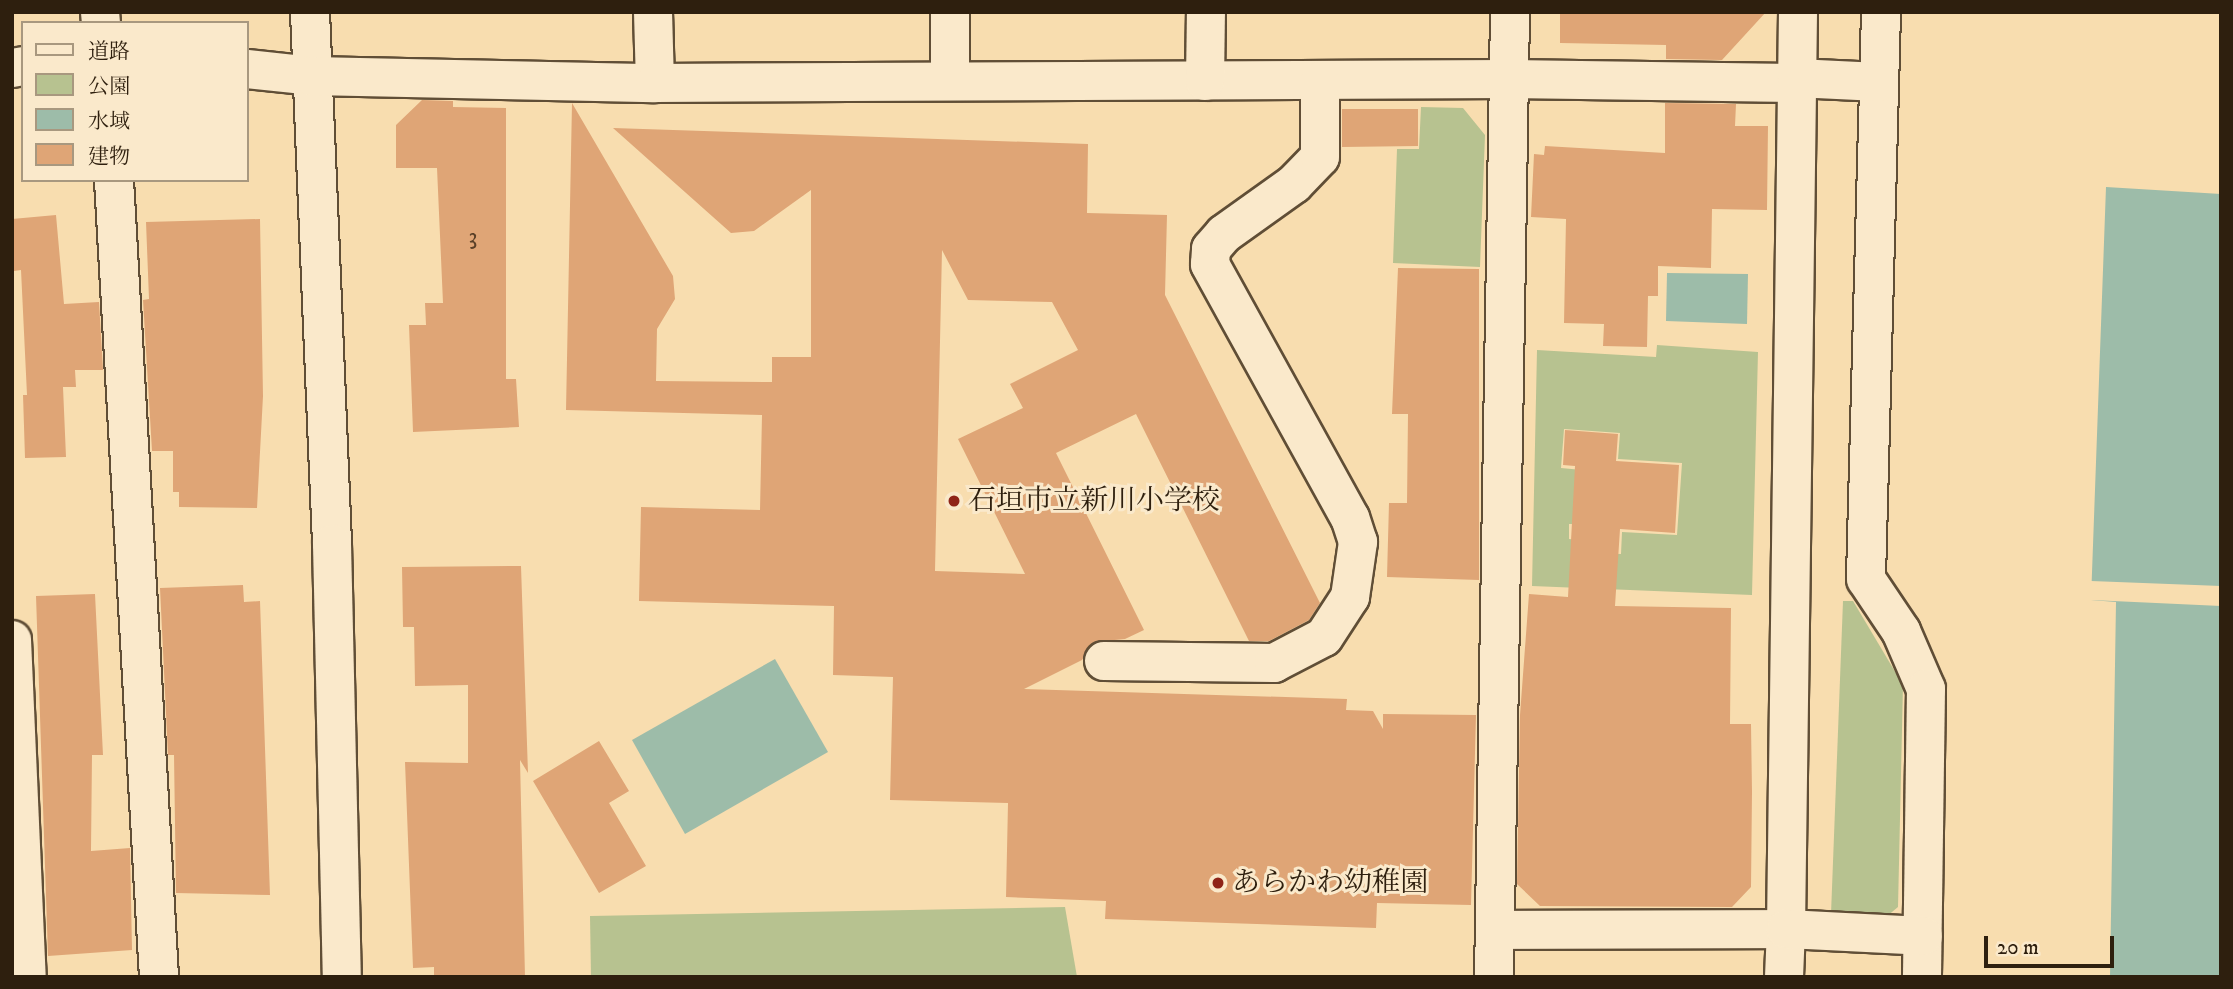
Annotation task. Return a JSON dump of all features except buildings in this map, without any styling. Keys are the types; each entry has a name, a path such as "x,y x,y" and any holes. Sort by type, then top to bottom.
{"street":[{"path":"310,12 332,544 342,977"},
{"path":"653,12 655,83"},
{"path":"950,12 950,80"},
{"path":"1187,88 1206,12"},
{"path":"1494,977 1510,12"},
{"path":"1784,977 1798,12"},
{"path":"1881,12 1866,579 1901,631 1926,689 1922,977"},
{"path":"248,69 312,76 655,83 950,80 1187,88 1320,81 1509,79 1879,82"},
{"path":"1104,661 1274,663 1324,637 1350,597 1358,542 1350,518 1210,264 1211,249 1224,234 1294,184 1320,157 1320,81"},
{"path":"114,182 159,977"},
{"path":"12,640 27,977"},
{"path":"1495,930 1786,929 1923,936"}],"green space":[{"path":"1421,107 1463,108 1485,135 1480,267 1393,263 1397,149 1419,149"},
{"path":"1657,345 1758,352 1752,595 1532,586 1537,350 1656,357","holes":["1564,429 1620,433 1618,459 1682,463 1677,535 1622,532 1621,554 1595,553 1595,542 1569,539 1569,524 1579,524 1582,470 1561,468"]},
{"path":"1843,601 1853,601 1903,685 1898,907 1886,917 1831,914"},
{"path":"1065,907 1077,977 591,977 590,916"}],"water":[{"path":"2106,187 2221,194 2221,977 2110,977 2116,602 2091,600"},
{"path":"1667,273 1748,274 1747,324 1666,321"},
{"path":"775,659 828,752 685,834 632,740"}],"pier":[{"path":"2091,581 2221,586 2221,606 2091,600"}],"place":[{"name":"石垣市立新川小学校","path":"954,501"},
{"name":"あらかわ幼稚園","path":"1218,883"}]}
